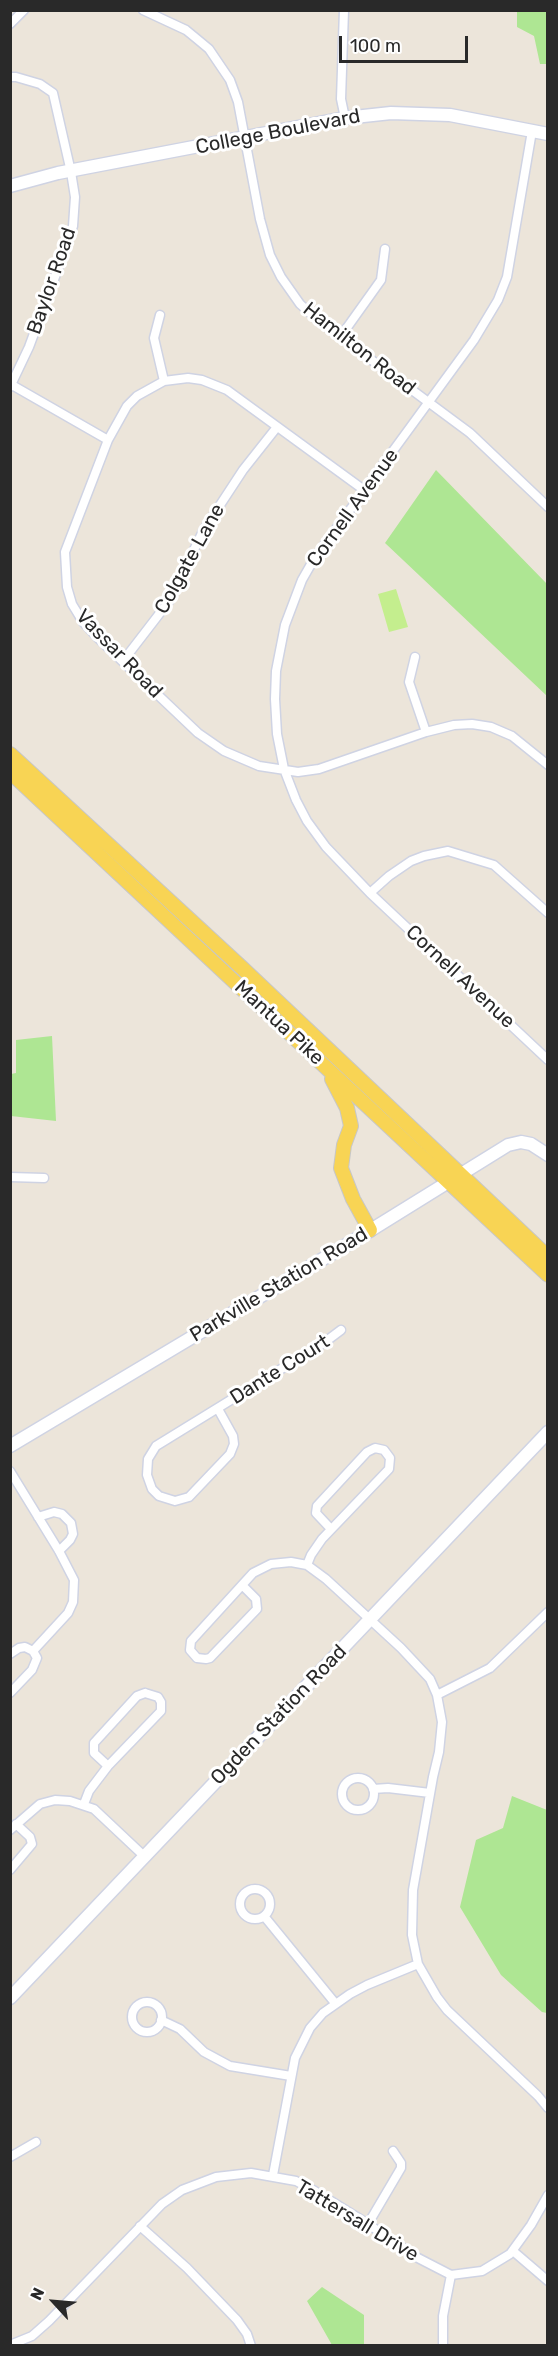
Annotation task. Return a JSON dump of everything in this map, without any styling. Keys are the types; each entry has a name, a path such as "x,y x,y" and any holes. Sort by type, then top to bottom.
{"main road":[{"name":"Mantua Pike","path":"10,754 249,975 455,1179 548,1275"},
{"name":"Mantua Pike","path":"10,772 321,1063 548,1257"},
{"path":"321,1063 347,1107 351,1126 344,1145 341,1168 353,1199 370,1230"}],"street":[{"path":"10,24 24,10"},
{"name":"Hamilton Road","path":"143,10 186,30 209,49 230,80 238,102 243,138 270,255 281,277 300,304 470,433 548,507"},
{"path":"344,10 341,99 345,118"},
{"name":"Baylor Road","path":"10,77 40,84 53,93 75,197 73,226 29,347 11,386"},
{"name":"College Boulevard","path":"10,186 58,173 345,118 391,112 450,116 548,134"},
{"name":"Cornell Avenue","path":"532,131 507,277 498,300 474,340 314,559 302,580 285,625 276,671 275,699 277,734 284,769 307,821 332,854 370,893 548,1060"},
{"path":"341,336 381,280 385,249"},
{"path":"160,315 154,338 164,381"},
{"name":"Vassar Road","path":"364,490 217,385 188,378 164,381 137,396 126,406 108,440 66,552 64,569 72,604 83,622 198,734 241,760 259,766 298,772 319,769 426,732 454,725 472,724 512,736 548,765"},
{"path":"11,386 108,440"},
{"name":"Colgate Lane","path":"123,661 170,600 203,531 243,470 277,427"},
{"path":"415,657 409,682 426,732"},
{"path":"370,893 411,861 448,851 494,866 548,913"},
{"name":"Parkville Station Road","path":"10,1446 514,1143 531,1144 548,1155"},
{"path":"10,1176 44,1178"},
{"name":"Dante Court","path":"218,1409 233,1436 234,1444 230,1454 189,1497 175,1501 159,1496 152,1489 147,1475 148,1459 153,1449 326,1342 341,1330"},
{"name":"Ogden Station Road","path":"10,1998 548,1432"},
{"path":"307,1565 316,1547 331,1529 389,1469 390,1458 384,1450 375,1448 367,1452 317,1506 316,1513 331,1529"},
{"path":"10,1471 74,1580 73,1602 61,1623 33,1651"},
{"path":"38,1517 54,1512 66,1516 71,1523 73,1534 59,1551"},
{"path":"243,1585 256,1599 256,1609 210,1658 197,1658 190,1650 191,1641 253,1573 271,1564 282,1562 307,1565 326,1579 430,1680 441,1710 442,1733 413,1890 412,1935 418,1964 447,2010 515,2073 548,2108"},
{"path":"437,1695 490,1668 547,1613"},
{"path":"10,1654 19,1648 33,1651"},
{"path":"10,1693 35,1665 36,1658 33,1651"},
{"path":"84,1804 89,1791 108,1766 161,1711 162,1702 156,1695 145,1692 137,1696 94,1743 94,1753 108,1766"},
{"path":"373,1789 388,1788 430,1793"},
{"path":"10,1870 32,1844 30,1837 13,1827 33,1808 47,1802 64,1800 84,1804 100,1814 144,1856"},
{"path":"264,1916 335,2004"},
{"path":"273,2175 291,2076 298,2048 304,2037 316,2020 335,2004 367,1984 418,1964"},
{"path":"161,2020 180,2029 204,2052 230,2066 291,2076"},
{"path":"10,2157 36,2142"},
{"path":"368,2224 401,2168 401,2163 393,2151"},
{"name":"Tattersall Drive","path":"10,2345 32,2336 50,2321 162,2204 182,2190 216,2176 251,2173 273,2175 296,2181 368,2224 418,2258 451,2275"},
{"path":"443,2346 443,2316 451,2275 482,2271 500,2262 513,2251 548,2195"},
{"path":"140,2226 187,2268 237,2320 247,2334 251,2346"},
{"path":"513,2251 548,2281"}],"green space":[{"path":"517,11 547,11 547,64 540,64 534,36 517,27"},
{"path":"436,470 547,584 547,696 385,543"},
{"path":"396,589 408,627 389,632 378,594"},
{"path":"52,1036 56,1121 11,1116 11,1074 16,1073 16,1040"},
{"path":"512,1796 547,1810 547,2013 542,2012 501,1975 460,1907 476,1840 503,1828"},
{"path":"322,2287 364,2315 364,2345 332,2345 307,2301"}]}
